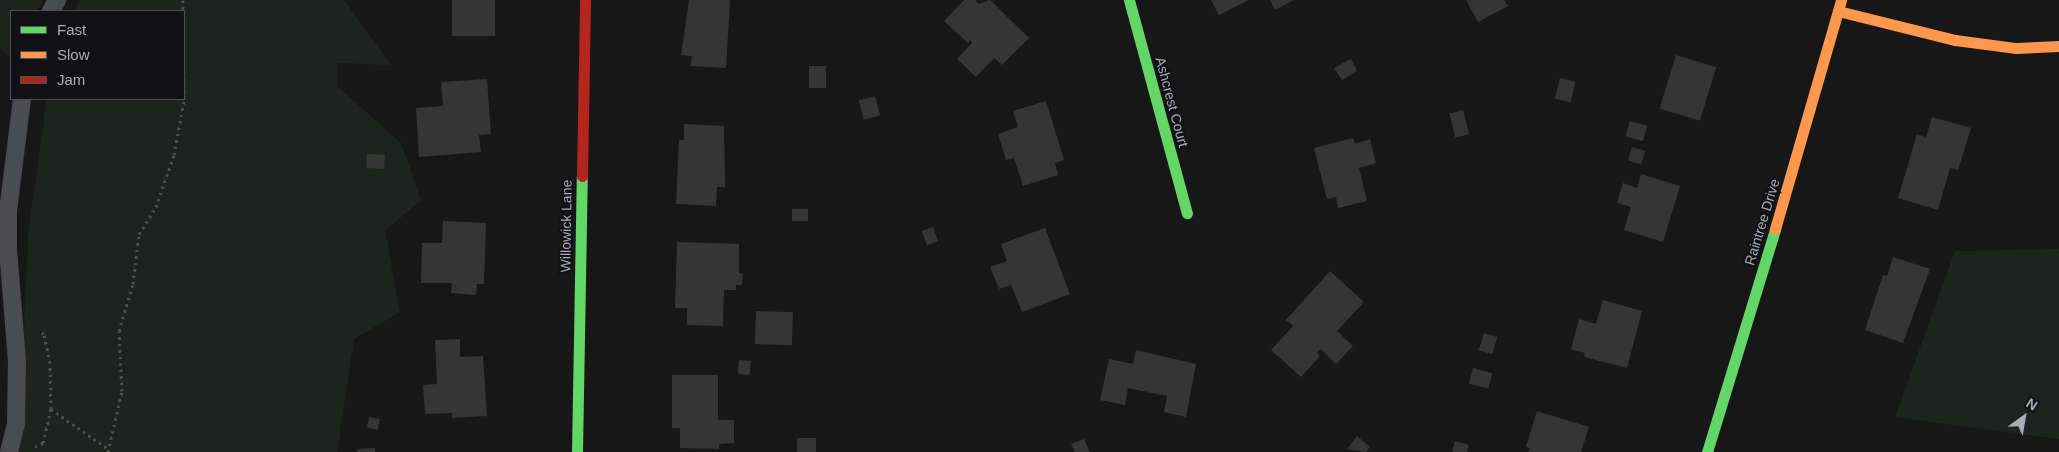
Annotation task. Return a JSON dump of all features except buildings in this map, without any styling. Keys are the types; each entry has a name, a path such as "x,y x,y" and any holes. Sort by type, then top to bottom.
{"street":[{"name":"Willowick Lane","path":"577,452 585,0"},
{"name":"Ashcrest Court","path":"1129,0 1187,212"},
{"path":"1839,6 1955,40 2016,48 2059,46"},
{"name":"Raintree Drive","path":"1707,452 1795,165 1839,6"}],"lane":[{"path":"9,452 16,423 17,361 8,250 8,211 22,100"}],"path":[{"path":"185,22 185,66"},
{"path":"51,409 108,450 122,391 119,331 133,284 138,234 156,207 174,155 184,100"}],"shaded area":[{"path":"0,0 43,0 38,10 10,10 10,57 0,48"},
{"path":"80,0 344,0 391,65 338,63 337,86 401,143 421,200 385,231 400,312 354,339 337,452 19,452 28,234 47,100 185,100 185,10 75,10"},
{"path":"2059,249 2059,439 1895,417 1955,251"}],"traffic: fast":[{"path":"1129,0 1187,213"},
{"path":"577,452 582,176"},
{"path":"1707,452 1775,229"}],"traffic: slow":[{"path":"1775,229 1841,0"},
{"path":"1838,11 1955,40 2016,48 2059,46"}],"traffic: jam":[{"path":"582,176 585,0"}]}
